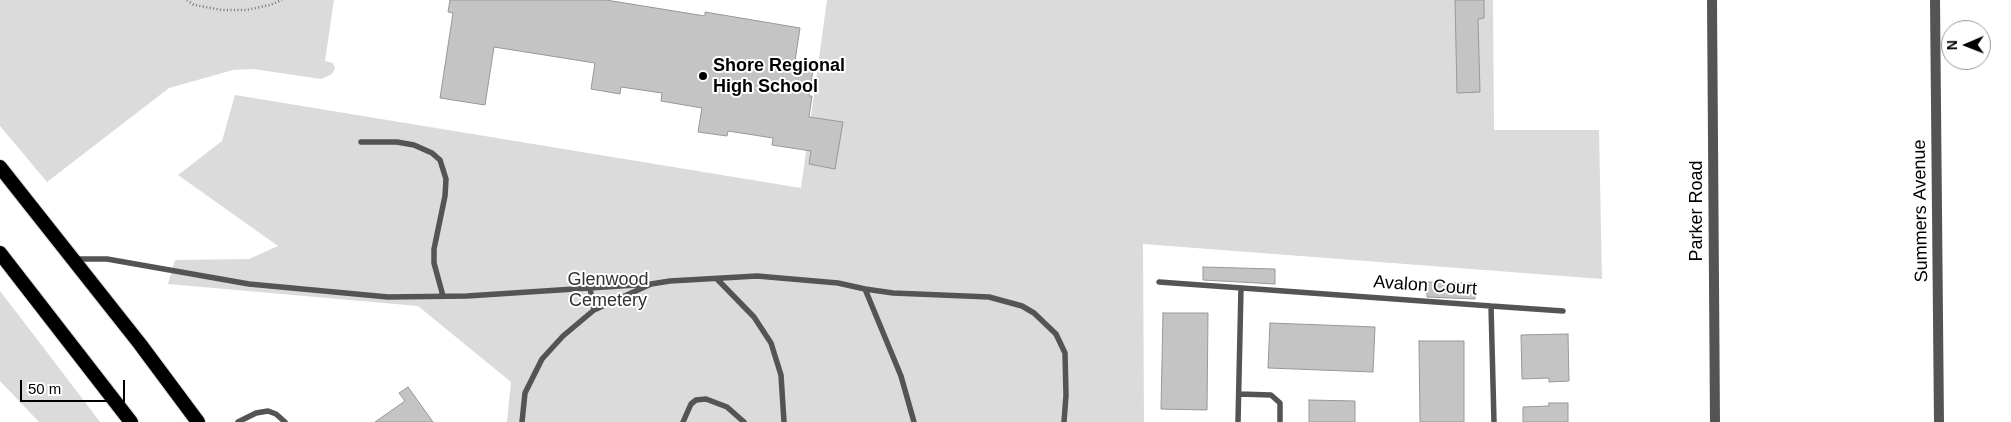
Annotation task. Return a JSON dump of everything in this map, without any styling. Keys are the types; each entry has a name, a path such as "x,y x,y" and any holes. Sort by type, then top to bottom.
{"highway":[{"path":"0,167 198,422"},
{"path":"0,253 131,422"}],"street":[{"name":"Parker Road","path":"1712,0 1715,422"},
{"name":"Summers Avenue","path":"1935,0 1939,422"}],"lane":[{"path":"361,142 397,142 414,145 432,153 440,160 446,179 445,196 434,249 434,263 443,296"},
{"path":"73,259 106,259 249,284 388,297 590,288 757,276 838,283 893,292 989,297 1022,306 1034,313 1056,334 1064,353 1066,395 1064,422"},
{"path":"717,279 754,317 771,343 781,375 784,422"},
{"name":"Avalon Court","path":"1159,282 1492,306 1494,422"},
{"path":"522,422 522,407 528,384 542,359 563,336 594,310 651,284"},
{"path":"590,288 594,310"},
{"path":"1238,422 1241,288"},
{"path":"866,289 902,376 914,422"},
{"path":"1492,306 1563,311"},
{"path":"1239,394 1271,395 1280,404 1280,422"},
{"path":"683,422 691,404 696,400 706,399 727,407 744,422"},
{"path":"238,422 256,413 268,412 276,414 285,422"}],"path":[{"path":"187,0 194,5 222,10 246,10 270,5 282,0"}],"green space":[{"path":"0,0 334,0 325,61 333,63 335,68 332,74 321,79 253,69 233,70 169,88 47,182 0,126"},
{"name":"Glenwood Cemetery","path":"827,0 1493,0 1494,130 1599,130 1602,279 1143,244 1144,422 507,422 511,382 418,306 168,284 175,260 249,259 278,246 178,175 222,141 235,95 801,188"},
{"path":"0,291 100,422 39,422 0,381"}],"building":[{"name":"Shore Regional High School","path":"450,0 606,0 705,16 705,12 800,28 795,61 814,64 809,96 812,96 809,117 843,122 835,169 809,164 811,151 772,145 773,138 728,131 727,136 698,132 702,108 661,101 662,93 621,87 620,94 591,89 595,63 494,47 485,105 440,98 453,13 448,12"},
{"path":"1455,0 1484,0 1484,18 1478,19 1480,92 1457,93"},
{"path":"1203,267 1275,269 1275,284 1203,280"},
{"path":"1427,282 1476,283 1475,299 1427,297"},
{"path":"1163,313 1208,313 1207,410 1161,409"},
{"path":"1270,323 1375,327 1373,372 1268,368"},
{"path":"1568,334 1569,381 1549,382 1549,378 1522,379 1521,335"},
{"path":"1419,341 1464,341 1464,422 1420,422"},
{"path":"408,387 433,422 375,422 405,401 399,393"},
{"path":"1309,400 1355,401 1355,422 1309,422"},
{"path":"1549,403 1568,403 1568,422 1523,422 1523,407 1549,406"}],"place":[{"name":"Shore Regional High School","path":"703,76"}]}
